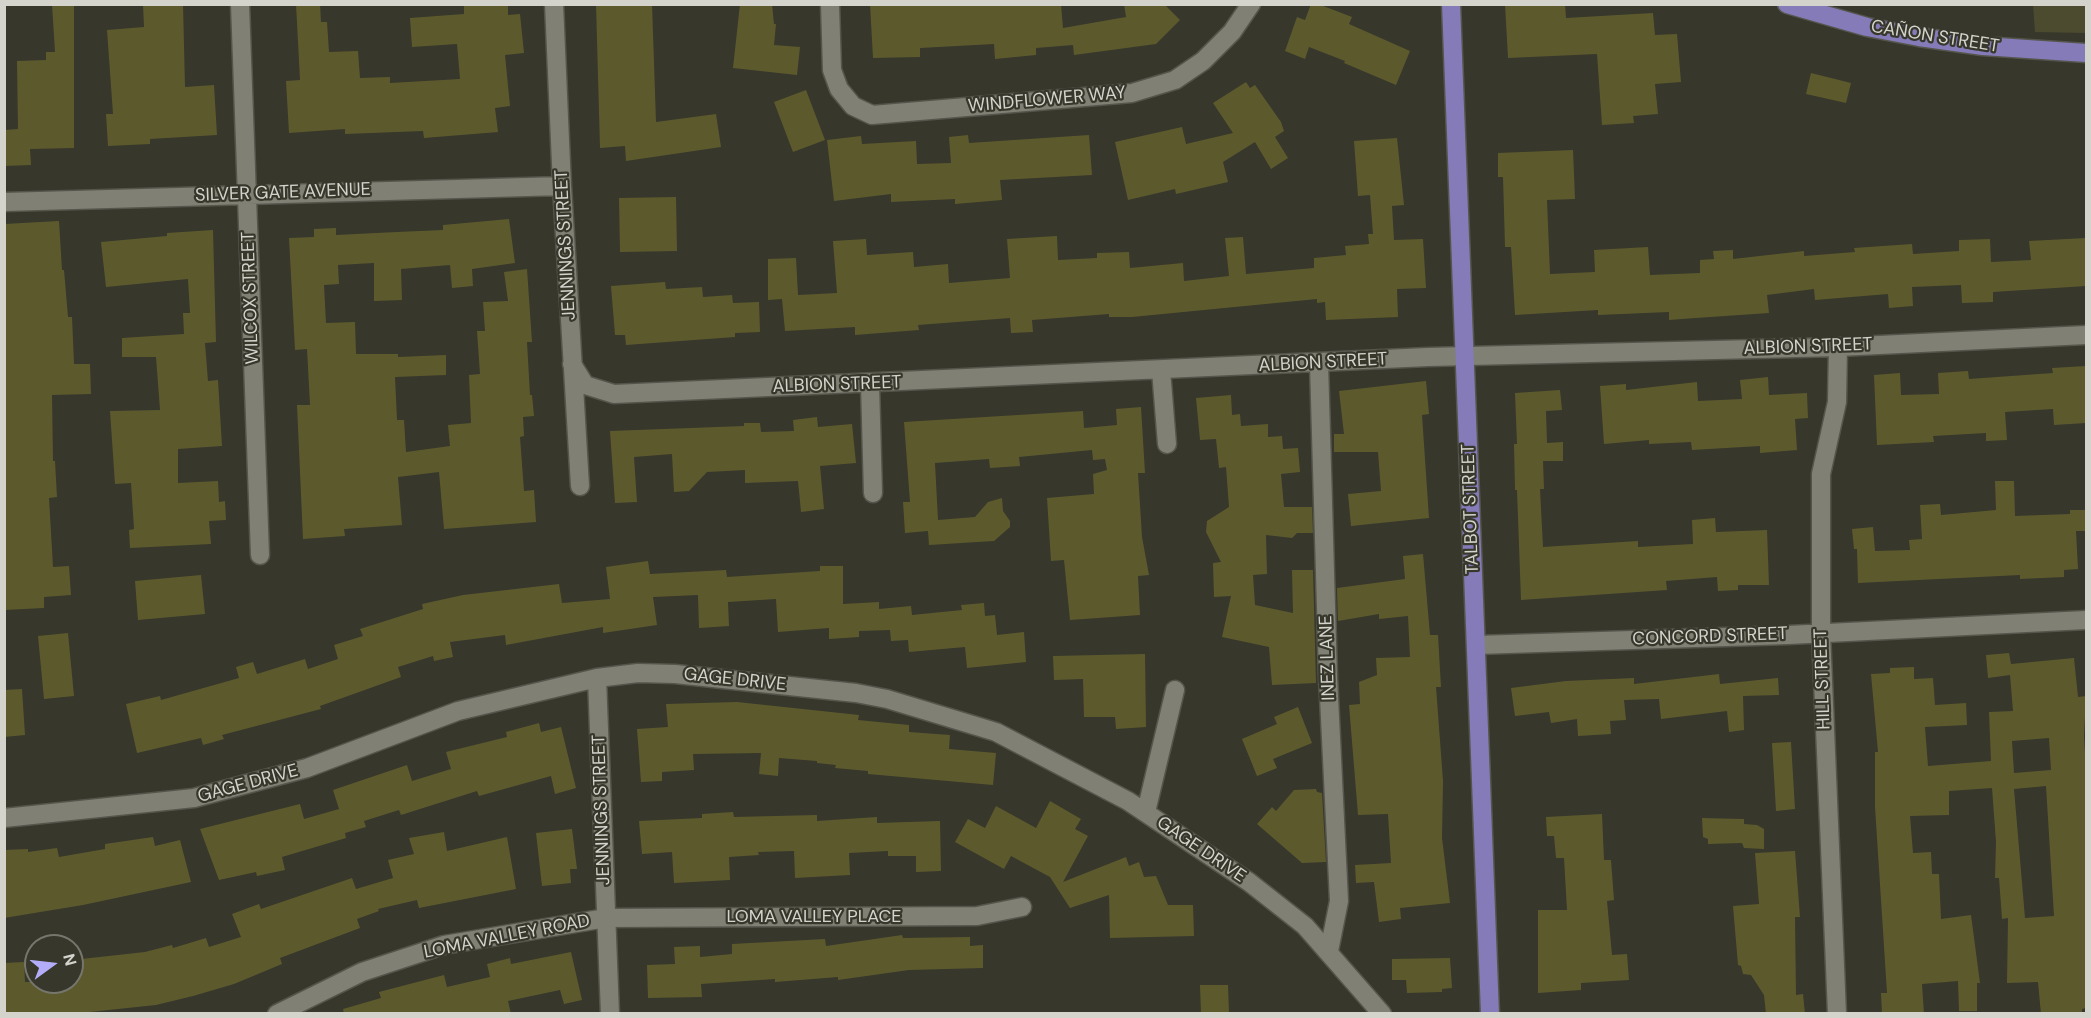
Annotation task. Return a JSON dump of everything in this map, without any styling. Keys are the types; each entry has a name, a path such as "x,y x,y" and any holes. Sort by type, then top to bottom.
{"main road":[{"name":"TALBOT STREET","path":"1452,4 1490,1014"},
{"name":"CAÑON STREET","path":"1787,4 1867,27 1918,37 1983,46 2086,53"}],"street":[{"name":"WILCOX STREET","path":"240,4 260,555"},
{"name":"JENNINGS STREET","path":"554,4 562,186 580,486"},
{"name":"WINDFLOWER WAY","path":"830,4 832,70 839,89 853,106 872,115 1132,93 1175,80 1203,61 1232,32 1251,4"},
{"name":"SILVER GATE AVENUE","path":"4,202 562,186"},
{"name":"ALBION STREET","path":"572,364 585,385 614,394 1464,357 1838,347 2086,335"},
{"name":"HILL STREET","path":"1837,1014 1821,633 1821,474 1837,402 1838,347"},
{"name":"INEZ LANE","path":"1319,364 1327,665 1339,901 1329,951"},
{"path":"1161,370 1167,444"},
{"path":"870,384 873,493"},
{"name":"CONCORD STREET","path":"1477,645 1821,633 2086,620"},
{"name":"GAGE DRIVE","path":"4,818 194,798 307,768 458,711 597,678 638,673 675,674 887,699 996,732 1146,812 1249,882 1305,926 1382,1014"},
{"name":"JENNINGS STREET","path":"597,678 610,1014"},
{"path":"1146,812 1175,690"},
{"name":"LOMA VALLEY PLACE","path":"606,918 977,916 1022,907"},
{"name":"LOMA VALLEY ROAD","path":"277,1014 362,972 444,945 606,918"}],"shaded area":[{"path":"2033,5 2086,5 2086,33 2035,32"}],"building":[{"path":"52,4 74,4 74,148 30,149 31,165 4,166 4,130 18,129 17,61 46,60 46,52 55,52"},
{"path":"143,4 183,4 185,87 214,85 217,135 150,139 150,144 108,146 106,114 113,114 107,30 144,27"},
{"path":"296,4 320,4 321,22 327,22 329,52 358,51 360,78 390,77 390,83 460,79 457,44 412,47 410,18 464,14 464,4 508,4 508,15 520,14 524,53 505,55 510,106 495,108 498,132 424,138 423,131 345,134 345,129 289,133 286,81 300,80"},
{"path":"596,4 652,4 656,122 716,114 721,147 626,161 625,146 600,148"},
{"path":"740,4 772,4 774,24 776,24 774,45 800,47 797,75 733,68"},
{"path":"870,4 1061,4 1063,28 1126,17 1124,4 1164,4 1180,20 1156,44 1074,55 1073,45 1036,48 1036,55 995,59 994,44 920,48 920,57 873,58"},
{"path":"1311,4 1318,4 1352,17 1349,24 1410,51 1396,85 1309,47 1305,59 1285,51 1297,17 1305,20"},
{"path":"1505,4 1565,4 1566,18 1653,13 1655,35 1677,34 1681,82 1655,84 1658,114 1633,116 1634,123 1602,125 1597,54 1508,58"},
{"path":"1811,73 1851,83 1846,103 1806,94"},
{"path":"1246,82 1250,88 1255,85 1281,122 1284,131 1275,137 1288,158 1271,169 1255,142 1223,162 1228,182 1176,194 1175,189 1128,200 1115,142 1182,127 1186,144 1233,133 1213,103"},
{"path":"806,90 825,140 793,152 774,102"},
{"path":"968,135 969,143 1089,135 1092,175 1000,180 1002,200 955,204 955,199 891,202 891,194 834,201 827,140 861,136 862,144 916,141 917,164 951,163 949,137"},
{"path":"1397,138 1404,205 1392,206 1394,240 1423,239 1426,288 1397,289 1398,317 1326,320 1325,302 1317,303 1317,299 1132,317 1109,317 1109,314 1032,320 1033,332 1011,333 1010,318 918,325 919,330 855,335 855,327 785,331 782,299 768,300 768,259 796,258 798,295 837,293 833,241 866,239 867,255 913,252 914,267 948,264 949,283 1010,278 1007,239 1057,236 1058,260 1097,258 1097,253 1129,252 1130,268 1183,263 1184,281 1229,276 1225,238 1243,237 1246,274 1314,268 1314,258 1346,255 1345,246 1369,244 1368,234 1373,234 1370,195 1358,196 1354,141"},
{"path":"1573,150 1575,199 1547,200 1550,274 1595,272 1594,250 1648,247 1650,275 1700,273 1700,260 1714,259 1713,251 1733,250 1733,259 1804,251 1804,256 1855,252 1854,248 1912,244 1913,254 1959,251 1959,240 1990,239 1991,262 2031,260 2029,241 2086,238 2086,286 1993,292 1993,302 1962,303 1961,285 1912,287 1913,306 1889,308 1888,294 1815,300 1814,289 1767,295 1769,313 1669,320 1669,312 1598,315 1598,310 1515,315 1511,247 1505,247 1503,177 1498,177 1498,153"},
{"path":"676,197 677,251 620,252 619,198"},
{"path":"509,219 515,263 472,269 473,286 452,288 450,265 401,269 402,300 374,301 374,263 338,265 339,284 324,285 326,323 355,322 356,354 398,354 398,357 446,355 446,375 395,377 397,420 404,420 406,452 450,446 448,425 471,423 469,375 480,374 477,331 485,331 483,302 508,301 504,272 527,269 532,342 527,342 530,395 532,395 534,416 523,417 524,436 520,437 524,491 534,490 536,522 444,529 439,472 398,477 402,525 344,529 345,536 303,539 297,405 310,405 307,349 295,350 289,238 314,237 314,229 336,228 336,235 443,230 443,225"},
{"path":"59,221 68,317 72,317 74,364 90,364 91,394 52,395 53,461 55,461 57,497 49,498 53,567 69,566 71,595 44,597 44,608 4,610 4,224"},
{"path":"213,230 216,342 205,343 208,381 218,380 222,446 178,449 178,483 218,481 219,502 225,501 226,520 209,521 211,544 130,548 129,530 134,529 131,483 115,484 110,411 160,410 156,357 122,357 122,338 184,334 183,313 190,313 188,279 106,287 101,242 167,236 167,233"},
{"path":"665,282 666,289 702,287 703,297 732,295 733,303 759,302 760,332 735,333 735,337 626,345 625,335 615,335 611,286"},
{"path":"2086,366 2086,423 2054,425 2053,409 2005,412 2007,440 1986,441 1986,433 1933,436 1934,442 1877,445 1874,375 1900,373 1901,395 1939,394 1938,373 1968,371 1969,379 2053,373 2052,368"},
{"path":"1768,377 1769,395 1807,393 1808,418 1795,419 1797,450 1760,453 1760,446 1692,450 1691,442 1649,444 1649,440 1604,444 1600,386 1626,384 1626,390 1697,382 1698,401 1742,399 1740,380"},
{"path":"1426,381 1429,414 1422,415 1429,518 1351,526 1348,494 1381,491 1378,452 1334,452 1334,434 1344,434 1339,391"},
{"path":"1560,390 1562,410 1546,411 1547,443 1563,442 1563,461 1543,461 1544,489 1540,489 1543,547 1638,541 1638,547 1693,544 1692,520 1715,518 1716,532 1767,530 1769,585 1738,585 1738,590 1718,591 1717,577 1666,581 1667,590 1521,600 1517,490 1515,490 1514,444 1517,444 1515,393"},
{"path":"1231,395 1232,415 1240,414 1241,426 1268,424 1268,437 1282,436 1283,449 1298,448 1300,472 1281,474 1284,507 1312,507 1313,533 1297,533 1292,538 1266,535 1267,574 1253,575 1255,605 1293,613 1292,570 1313,570 1316,683 1272,685 1269,647 1222,637 1231,596 1214,597 1213,563 1221,562 1206,532 1207,521 1229,507 1226,467 1219,468 1216,439 1200,440 1196,398"},
{"path":"1141,407 1145,473 1138,473 1142,537 1149,575 1138,576 1140,615 1070,620 1064,560 1051,561 1047,498 1094,494 1093,474 1107,470 1105,459 1093,460 1092,450 1019,457 1020,466 990,468 989,459 935,463 938,520 975,517 988,502 1002,498 1003,511 1010,521 1010,527 994,541 929,545 928,531 905,533 903,502 910,502 904,422 1083,411 1084,428 1117,425 1116,409"},
{"path":"817,417 818,427 852,424 856,463 820,466 824,509 801,512 798,481 745,483 745,470 707,472 689,491 674,492 672,454 634,457 637,502 615,503 610,431 744,426 744,423 760,423 761,432 794,431 793,420"},
{"path":"1995,481 2014,481 2015,516 2070,514 2070,510 2086,510 2086,531 2076,531 2078,569 2064,570 2064,577 2020,579 2020,575 1858,583 1857,549 1854,549 1852,529 1873,527 1875,551 1910,550 1909,540 1922,539 1920,505 1940,504 1941,515 1996,510"},
{"path":"1423,554 1430,635 1438,635 1441,687 1436,687 1443,781 1442,838 1450,903 1400,908 1401,919 1379,922 1374,882 1356,883 1355,865 1391,863 1388,814 1358,815 1349,705 1360,704 1359,682 1377,675 1376,658 1410,657 1408,616 1379,619 1379,614 1338,621 1337,588 1405,579 1403,556"},
{"path":"648,561 650,574 726,570 727,577 820,571 820,566 843,566 843,604 879,602 879,609 911,606 912,615 962,610 961,605 984,603 985,616 995,615 997,635 1024,632 1026,662 967,668 965,647 909,652 908,640 891,641 890,630 859,631 859,637 829,639 829,628 778,632 776,599 728,602 729,626 699,628 698,595 653,597 657,625 603,633 603,627 506,645 505,635 450,642 453,657 434,661 433,656 398,667 401,677 320,706 321,709 222,735 224,739 203,745 201,738 137,753 126,704 160,696 161,700 239,678 236,667 253,662 257,674 305,659 308,669 338,659 334,645 363,636 360,629 423,609 422,604 463,595 559,584 562,603 610,599 606,567"},
{"path":"201,575 205,614 138,620 135,581"},
{"path":"68,633 74,696 44,699 38,636"},
{"path":"2009,653 2011,664 2074,658 2078,697 2086,696 2084,736 2086,1008 2082,1009 2082,1014 2041,1014 2038,982 2007,983 2008,918 2002,919 1999,878 1995,878 1996,842 1992,788 1949,791 1949,815 1910,816 1913,853 1931,852 1932,874 1939,874 1941,919 1971,915 1980,983 1977,983 1977,1011 1959,1011 1958,981 1922,984 1924,1014 1882,1014 1881,993 1887,993 1875,807 1875,752 1878,752 1871,674 1890,673 1890,668 1914,667 1914,679 1933,678 1935,705 1966,703 1967,725 1925,727 1928,766 1991,761 1989,712 2013,711 2010,675 1988,678 1986,655","holes":["2049,738 2051,770 2014,773 2012,741","2046,786 2054,916 2025,918 2014,789"]},
{"path":"1145,654 1146,727 1116,729 1115,717 1084,717 1083,679 1054,680 1053,656"},
{"path":"1719,674 1720,684 1778,678 1779,695 1743,696 1744,730 1729,732 1727,711 1661,719 1659,699 1624,700 1626,720 1610,721 1611,734 1578,736 1577,719 1551,723 1549,712 1515,716 1511,688 1566,681 1634,678 1634,684"},
{"path":"22,689 25,735 4,737 4,690"},
{"path":"737,702 859,715 858,720 909,725 909,732 950,735 949,749 996,753 993,785 868,774 868,771 835,768 836,765 817,763 817,761 779,758 778,776 759,774 761,753 693,754 694,770 662,772 662,781 641,782 637,729 668,727 666,704"},
{"path":"1298,707 1312,743 1273,759 1277,768 1257,776 1242,739 1277,724 1274,717"},
{"path":"539,723 541,732 561,727 576,788 555,794 551,776 479,796 477,791 401,815 399,810 364,821 366,827 345,833 346,838 282,857 285,870 257,876 256,872 219,880 200,829 300,804 304,819 339,809 333,790 407,765 412,781 451,769 446,752 507,737 506,732"},
{"path":"1791,742 1795,809 1776,811 1772,743"},
{"path":"1316,789 1317,792 1322,793 1326,862 1302,863 1257,824 1272,807 1276,811 1294,790"},
{"path":"1050,801 1081,819 1075,829 1088,836 1063,882 1126,857 1129,866 1139,862 1144,877 1156,876 1168,905 1193,905 1194,936 1110,938 1109,895 1070,908 1050,877 1011,856 1004,869 955,842 968,819 985,828 996,806 1036,828"},
{"path":"733,812 734,817 817,815 817,821 877,817 877,823 940,821 941,871 916,872 916,856 888,856 888,851 849,853 850,875 795,878 794,851 758,852 759,855 729,857 730,880 674,883 672,852 642,854 639,821 702,818 702,814"},
{"path":"1602,814 1604,860 1611,860 1614,900 1607,901 1612,955 1627,954 1629,980 1581,983 1581,990 1538,993 1538,910 1567,910 1564,858 1556,858 1554,836 1547,836 1546,817"},
{"path":"1702,818 1744,819 1744,824 1757,825 1764,829 1764,849 1744,848 1742,843 1708,844 1708,839 1703,837"},
{"path":"572,829 577,869 570,869 571,883 542,886 536,833"},
{"path":"444,832 447,851 507,837 516,889 419,908 417,900 378,909 379,911 357,919 360,928 280,958 282,964 234,984 193,996 156,1005 80,1013 4,1014 4,963 24,962 24,994 84,994 84,959 145,952 172,945 173,948 206,938 209,947 241,937 232,914 259,904 261,909 352,878 356,889 393,878 388,860 414,854 409,838"},
{"path":"153,837 155,846 180,840 191,882 83,905 4,918 4,850 28,849 28,852 57,848 59,857 105,849 105,844"},
{"path":"1795,851 1800,917 1795,917 1796,995 1803,994 1805,1014 1766,1014 1764,995 1751,975 1743,974 1741,966 1738,965 1733,906 1759,904 1755,853"},
{"path":"902,935 903,938 970,937 970,946 983,945 983,968 909,970 838,980 838,977 701,984 702,997 648,998 647,965 675,964 674,947 700,946 700,957 732,954 732,944 825,939 826,946"},
{"path":"571,952 582,1000 564,1004 560,990 508,1001 511,1014 344,1014 343,1009 381,998 379,992 444,975 447,987 490,977 487,964 510,958 511,964"},
{"path":"1450,958 1452,988 1442,989 1442,992 1407,993 1406,980 1392,980 1392,959"},
{"path":"1200,985 1228,985 1229,1014 1201,1014"}]}
